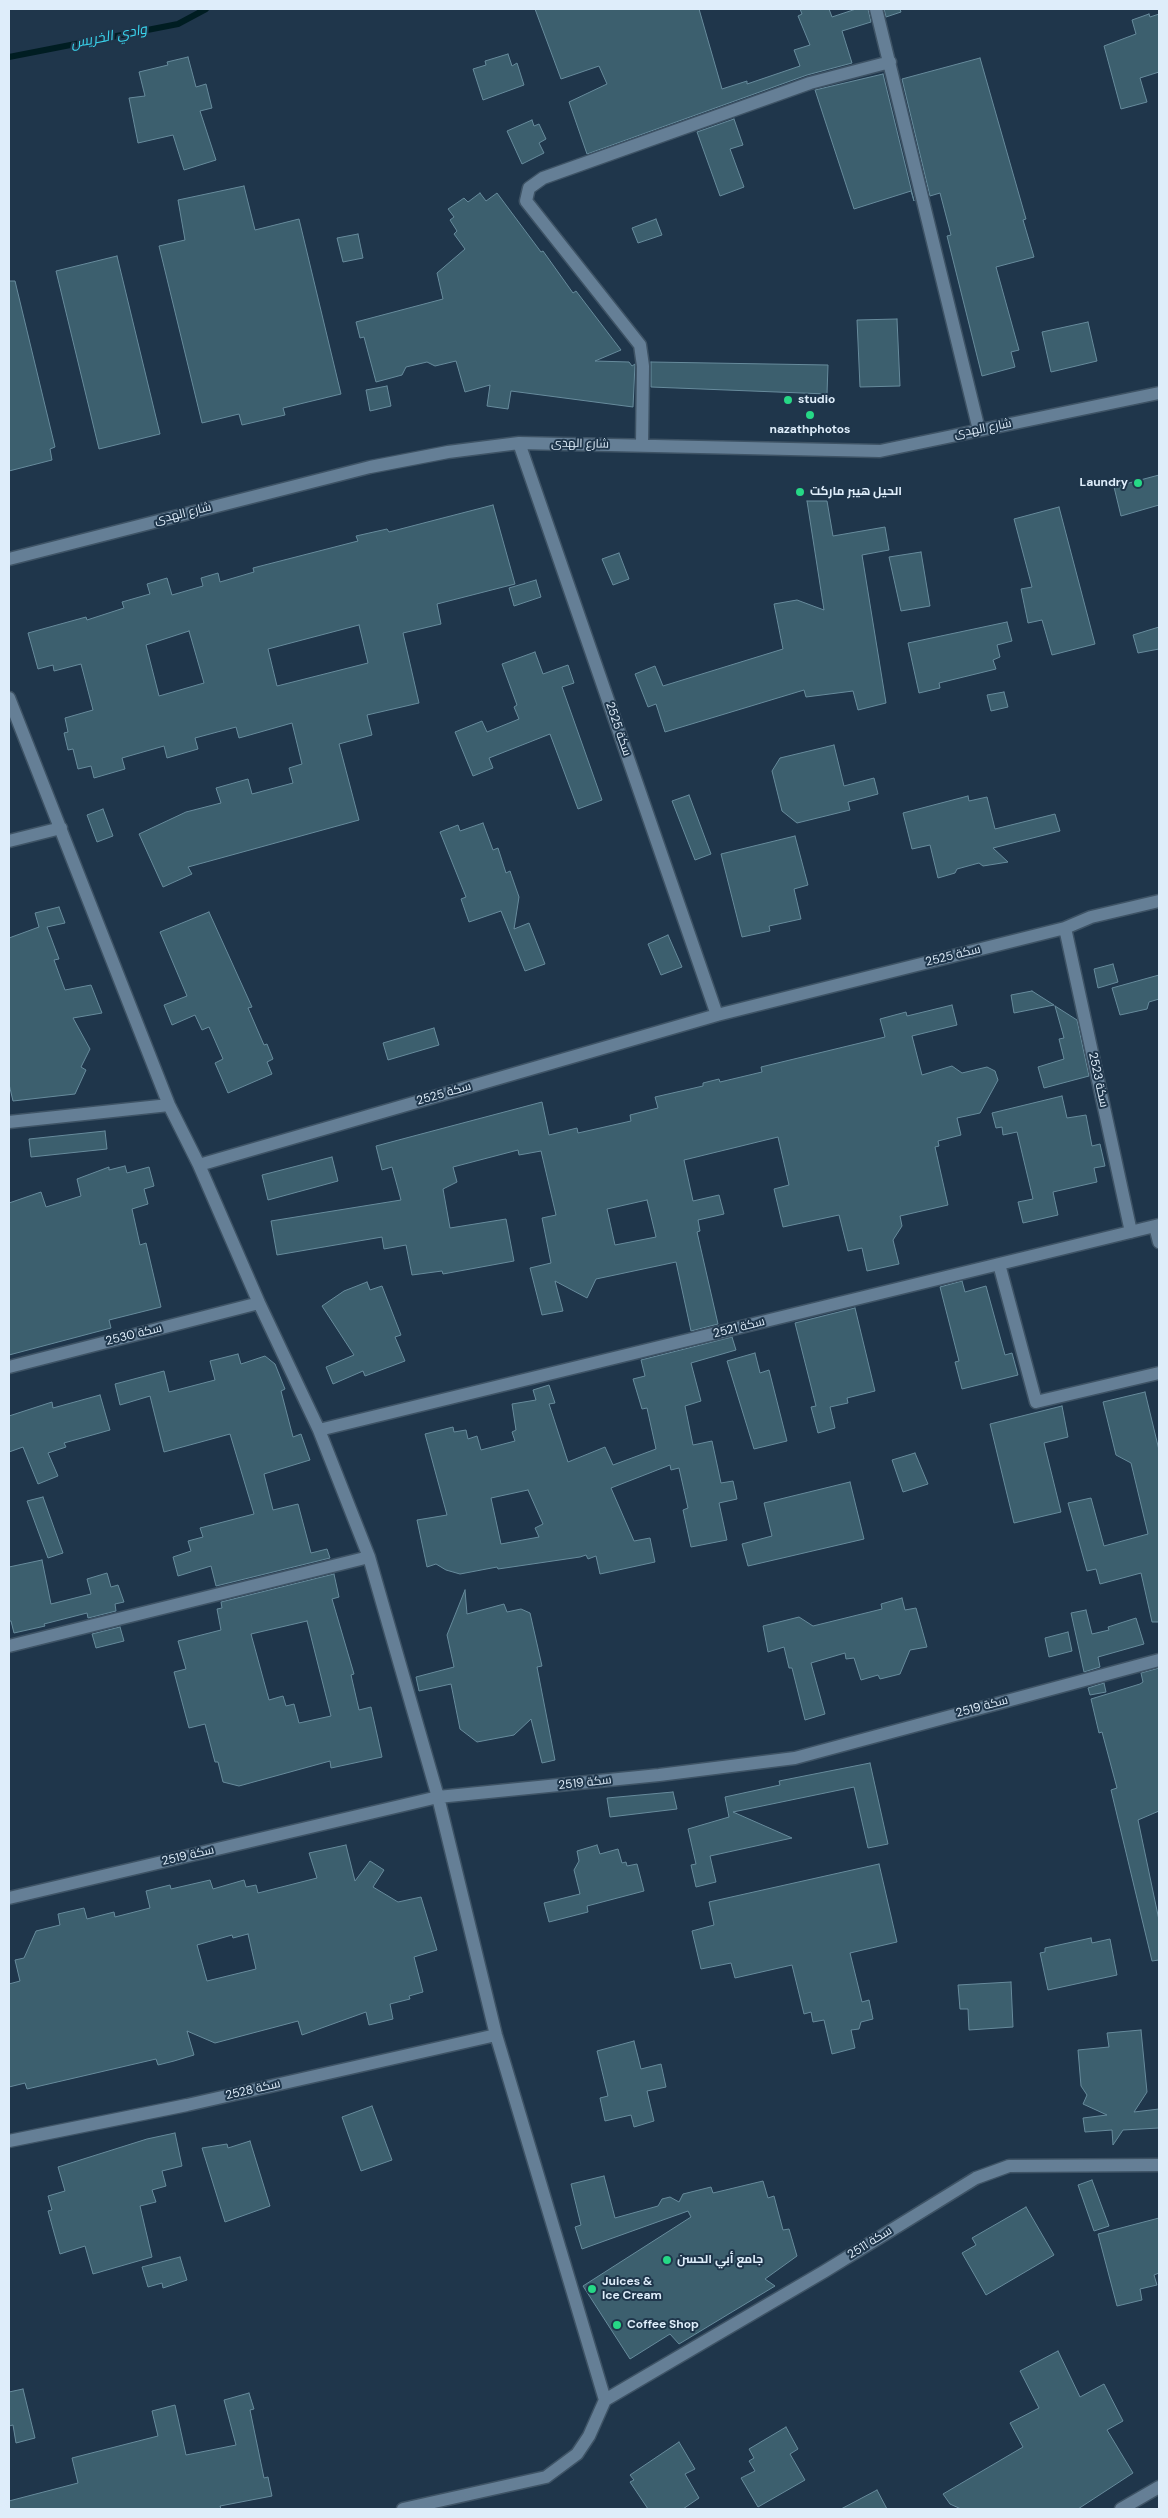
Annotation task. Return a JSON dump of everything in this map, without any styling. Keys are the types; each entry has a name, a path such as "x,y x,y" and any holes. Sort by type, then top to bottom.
{"street":[{"path":"876,9 979,430"},
{"path":"642,445 643,366 640,345 526,201 529,188 543,178 800,87 890,62"},
{"name":"شارع الهدى","path":"9,559 370,467 448,452 519,443 880,451 1159,393"},
{"name":"سكة 2525","path":"519,443 717,1015"},
{"path":"9,698 169,1105 199,1165 259,1303 319,1430 369,1557 438,1797 496,2036 604,2400 589,2436 577,2454 546,2477 403,2509"},
{"path":"9,841 61,828"},
{"name":"سكة 2525","path":"199,1165 717,1015 1065,928 1091,916 1159,901"},
{"name":"سكة 2523","path":"1065,928 1131,1232"},
{"path":"9,1122 169,1105"},
{"path":"1157,1225 1159,1242"},
{"name":"سكة 2521","path":"319,1430 1157,1225"},
{"path":"999,1264 1036,1402 1159,1373"},
{"name":"سكة 2530","path":"9,1367 259,1303"},
{"path":"9,1646 369,1557"},
{"name":"سكة 2519","path":"9,1898 438,1797 659,1775 795,1758 1159,1660"},
{"name":"سكة 2528","path":"9,2141 187,2105 496,2036"},
{"name":"سكة 2511","path":"604,2400 825,2271 976,2178 1009,2166 1159,2166"},
{"path":"1121,2509 1159,2487"}],"building":[{"path":"535,9 699,9 722,89 747,81 747,84 800,66 794,50 810,45 798,16 802,14 800,9 829,9 832,17 856,9 868,9 871,22 842,31 852,63 807,75 587,154 569,102 607,84 599,66 561,79"},
{"path":"884,9 900,9 901,12 886,17"},
{"path":"1149,14 1150,17 1159,14 1159,72 1140,78 1147,102 1121,109 1104,46 1136,34 1132,20"},
{"path":"508,54 512,66 517,63 524,85 483,100 473,69 486,65 485,61"},
{"path":"188,57 196,87 206,84 212,108 200,111 216,160 184,170 173,135 138,143 129,98 145,96 139,72 168,65 167,62"},
{"path":"980,58 1026,219 1023,220 1034,257 996,267 1019,350 1011,352 1015,367 982,376 947,236 951,235 940,193 930,196 902,79"},
{"path":"883,74 914,201 911,191 854,209 815,90"},
{"path":"734,119 743,145 730,149 744,187 720,196 697,132"},
{"path":"532,120 534,126 539,124 546,139 539,143 544,153 522,164 507,131"},
{"path":"244,186 255,230 299,219 341,394 283,408 285,415 242,425 239,414 202,423 159,246 185,240 178,200"},
{"path":"480,193 486,201 497,193 541,252 543,251 573,293 576,291 621,350 595,361 629,362 632,366 635,364 633,407 511,391 508,409 487,406 490,385 465,392 456,361 435,366 427,362 406,367 402,375 376,382 364,337 360,338 356,322 443,299 437,273 465,249 454,234 457,231 450,220 454,217 448,209 464,198 468,202"},
{"path":"656,219 662,235 638,243 632,228"},
{"path":"358,234 363,258 343,262 337,238"},
{"path":"117,256 160,434 99,449 56,271"},
{"path":"9,281 15,281 55,447 50,449 52,460 9,471"},
{"path":"897,319 900,386 860,387 857,320"},
{"path":"1088,322 1097,361 1051,372 1042,332"},
{"path":"651,362 828,365 827,394 651,387"},
{"path":"387,386 391,406 370,411 366,390"},
{"path":"1159,475 1159,505 1121,516 1114,487"},
{"path":"807,501 827,501 833,536 885,527 889,550 862,555 886,703 858,710 853,691 806,697 804,690 665,732 656,704 648,707 635,674 655,666 663,686 783,649 774,604 797,600 824,610"},
{"path":"493,505 515,584 437,604 441,624 403,633 419,703 367,715 372,735 339,744 359,820 188,867 192,874 163,887 139,834 186,812 221,803 216,788 248,779 252,794 293,783 289,768 302,764 292,723 239,738 236,727 195,738 198,749 167,758 164,746 122,758 125,769 94,778 91,766 78,769 73,749 68,750 64,733 68,732 65,718 93,710 81,664 54,671 53,665 38,669 28,633 86,617 87,620 124,608 122,602 150,594 147,584 167,578 172,595 203,586 201,578 218,573 220,582 254,572 253,568 358,541 356,536 387,529 389,532","holes":["359,625 368,663 277,686 268,649","189,631 204,683 159,696 146,645"]},
{"path":"1059,507 1095,644 1052,655 1042,620 1028,623 1021,589 1032,587 1014,519"},
{"path":"921,552 930,606 901,611 889,557"},
{"path":"619,553 629,579 613,585 602,559"},
{"path":"536,580 541,597 514,606 509,588"},
{"path":"1007,622 1012,641 997,645 1000,657 993,660 996,669 939,683 940,688 919,693 908,643"},
{"path":"1159,627 1159,649 1138,653 1133,635"},
{"path":"535,652 543,674 568,665 574,683 562,687 602,800 578,809 550,734 489,758 493,768 473,776 455,732 482,721 487,732 519,719 514,707 517,705 502,664"},
{"path":"1004,692 1008,707 991,711 987,695"},
{"path":"834,745 844,786 874,778 878,794 848,802 850,810 797,823 782,811 772,771 780,758"},
{"path":"689,795 711,854 695,860 672,801"},
{"path":"968,796 969,801 987,797 995,829 1055,814 1060,831 993,848 1008,862 983,866 979,863 957,869 955,873 938,878 930,845 912,849 903,813"},
{"path":"103,809 113,836 97,842 87,815"},
{"path":"483,823 493,850 498,848 506,873 510,871 519,897 514,929 529,923 545,964 525,971 501,911 469,922 461,899 466,897 440,832 458,825 460,831"},
{"path":"795,836 808,885 794,889 801,919 769,926 770,931 742,937 721,854"},
{"path":"59,907 65,923 47,927 59,959 54,960 65,990 91,985 102,1013 73,1018 90,1049 81,1067 86,1070 75,1094 13,1101 9,1084 9,938 39,927 35,913"},
{"path":"209,912 252,1007 248,1008 264,1045 267,1044 273,1059 267,1062 272,1074 228,1093 215,1063 223,1059 209,1027 202,1030 195,1015 172,1025 164,1005 187,996 160,932"},
{"path":"668,935 682,967 661,975 648,944"},
{"path":"1113,964 1118,982 1098,988 1094,969"},
{"path":"1159,975 1159,999 1149,1002 1147,1009 1120,1015 1112,988"},
{"path":"1032,991 1054,1005 1014,1013 1011,995"},
{"path":"952,1005 957,1025 912,1036 922,1075 952,1066 962,1073 987,1067 995,1071 998,1080 980,1113 957,1118 961,1135 938,1141 939,1146 935,1147 948,1205 900,1216 902,1226 893,1240 899,1264 867,1271 862,1248 848,1251 839,1215 783,1227 774,1189 789,1185 778,1137 684,1160 693,1201 719,1195 724,1214 698,1220 700,1231 697,1232 718,1324 691,1331 676,1262 596,1279 587,1298 555,1281 563,1311 542,1315 530,1268 551,1263 542,1218 556,1215 541,1151 519,1155 518,1150 453,1167 457,1182 443,1189 450,1228 506,1219 514,1261 443,1274 442,1271 412,1275 406,1245 384,1249 382,1237 277,1255 271,1221 401,1200 392,1167 382,1170 376,1146 542,1102 549,1135 577,1128 578,1133 631,1121 630,1115 658,1108 655,1097 703,1086 703,1083 719,1079 720,1082 762,1072 761,1067 885,1037 880,1019 906,1012 907,1016","holes":["647,1200 656,1237 615,1245 607,1209"]},
{"path":"1055,1006 1077,1020 1089,1076 1044,1088 1038,1067 1064,1059 1059,1039 1064,1038"},
{"path":"434,1028 439,1045 388,1060 383,1043"},
{"path":"1062,1096 1067,1118 1086,1115 1092,1146 1100,1144 1105,1166 1094,1168 1097,1182 1053,1192 1058,1215 1023,1223 1018,1202 1033,1199 1017,1132 1003,1135 1002,1127 996,1128 992,1113"},
{"path":"105,1131 107,1149 31,1157 29,1139"},
{"path":"332,1157 338,1181 268,1200 262,1175"},
{"path":"125,1166 127,1173 149,1167 154,1186 144,1189 148,1204 132,1209 140,1245 146,1243 161,1307 109,1320 111,1328 9,1355 9,1203 41,1192 46,1207 81,1196 77,1179 109,1167 109,1170"},
{"path":"962,1281 965,1292 986,1286 1005,1355 1012,1353 1018,1375 962,1389 955,1362 959,1361 940,1287"},
{"path":"367,1282 370,1290 382,1286 401,1335 395,1337 405,1361 365,1376 363,1371 333,1384 326,1367 354,1355 322,1306 344,1291"},
{"path":"855,1308 875,1391 847,1398 848,1403 830,1407 835,1428 818,1433 811,1407 816,1406 795,1323"},
{"path":"732,1337 736,1350 691,1363 701,1401 685,1406 693,1445 712,1441 721,1483 733,1481 737,1499 719,1503 727,1540 691,1547 683,1510 688,1508 679,1468 671,1470 670,1465 611,1488 634,1541 650,1538 655,1562 600,1574 596,1556 588,1559 586,1555 460,1574 446,1570 436,1564 427,1567 417,1520 447,1515 425,1434 453,1427 454,1432 466,1430 468,1439 477,1436 481,1450 515,1441 512,1432 516,1430 512,1404 536,1400 533,1390 549,1385 555,1403 549,1404 568,1462 605,1447 613,1465 656,1449 647,1408 642,1409 633,1379 645,1376 641,1360","holes":["528,1490 543,1524 535,1528 539,1537 501,1544 491,1498"]},
{"path":"755,1353 760,1373 769,1370 787,1441 754,1449 727,1361"},
{"path":"238,1354 241,1364 265,1356 275,1364 285,1389 281,1391 293,1437 301,1434 310,1460 264,1474 273,1510 298,1504 311,1553 327,1549 330,1558 216,1586 211,1566 178,1576 173,1557 191,1551 188,1541 203,1537 200,1528 254,1514 230,1434 164,1452 150,1396 120,1405 115,1384 164,1371 169,1392 215,1380 210,1361"},
{"path":"1145,1392 1159,1450 1159,1622 1152,1622 1141,1573 1100,1584 1096,1569 1087,1571 1068,1503 1091,1498 1104,1546 1148,1534 1131,1463 1116,1455 1103,1402"},
{"path":"100,1395 110,1430 64,1443 66,1447 48,1453 58,1476 38,1484 23,1447 9,1452 9,1416 52,1402 53,1408"},
{"path":"1062,1406 1068,1437 1044,1443 1061,1512 1014,1523 990,1424"},
{"path":"915,1453 928,1484 903,1492 892,1460"},
{"path":"850,1482 864,1539 748,1566 742,1544 772,1536 764,1503"},
{"path":"43,1497 63,1553 48,1558 27,1501"},
{"path":"42,1560 51,1604 91,1594 87,1579 107,1573 111,1587 118,1585 124,1602 115,1604 116,1611 88,1618 87,1613 14,1633 11,1621 9,1621 9,1567"},
{"path":"334,1574 339,1597 332,1599 354,1674 351,1675 359,1710 371,1707 382,1757 331,1768 330,1761 239,1786 223,1782 218,1762 215,1762 205,1724 189,1728 174,1672 186,1669 178,1641 221,1630 217,1609 222,1608 221,1602","holes":["307,1621 331,1716 299,1723 294,1704 286,1706 283,1696 269,1700 251,1634"]},
{"path":"465,1590 467,1614 504,1604 507,1612 521,1609 530,1613 542,1666 537,1667 555,1760 542,1763 531,1719 514,1735 477,1742 460,1729 451,1684 419,1691 416,1677 454,1667 447,1635"},
{"path":"902,1598 905,1610 916,1608 927,1647 910,1650 900,1674 880,1679 878,1675 861,1680 854,1658 846,1659 845,1653 811,1663 825,1714 805,1720 792,1668 789,1668 784,1647 768,1652 763,1626 799,1617 813,1626 882,1609 881,1604"},
{"path":"1086,1610 1092,1634 1109,1630 1108,1627 1136,1618 1144,1644 1098,1657 1100,1667 1084,1672 1071,1613"},
{"path":"120,1627 124,1641 96,1648 92,1634"},
{"path":"1068,1632 1072,1651 1049,1657 1045,1638"},
{"path":"1159,1668 1159,1811 1138,1820 1159,1920 1159,1960 1152,1961 1111,1790 1117,1788 1102,1732 1099,1733 1091,1699 1140,1684 1143,1682 1141,1673"},
{"path":"1104,1683 1106,1692 1090,1695 1088,1688"},
{"path":"870,1763 888,1844 868,1848 854,1787 733,1812 792,1838 710,1856 716,1882 696,1887 691,1865 696,1864 688,1829 729,1817 725,1797 780,1785 779,1781"},
{"path":"673,1792 677,1809 610,1817 607,1798"},
{"path":"346,1845 355,1881 370,1861 384,1870 373,1887 398,1902 421,1897 437,1950 414,1957 423,1992 409,1996 410,1999 390,2004 393,2019 369,2025 366,2012 302,2035 298,2021 215,2043 187,2031 194,2055 158,2065 156,2059 27,2089 25,2083 9,2087 9,1984 20,1981 15,1960 24,1958 36,1931 60,1925 58,1914 84,1908 87,1919 114,1912 115,1917 150,1908 146,1891 170,1885 171,1889 210,1880 213,1889 244,1880 246,1887 256,1885 258,1893 317,1878 309,1853","holes":["248,1934 256,1969 207,1981 197,1945 232,1935 233,1938"]},
{"path":"597,1845 600,1854 618,1849 622,1863 626,1862 627,1866 637,1864 644,1891 587,1906 588,1912 549,1922 544,1903 580,1894 574,1870 579,1861 577,1851"},
{"path":"879,1864 897,1942 850,1953 862,2002 869,2000 873,2019 861,2022 859,2029 851,2030 855,2048 832,2054 824,2020 813,2022 811,2012 804,2014 792,1965 735,1978 731,1963 701,1969 692,1931 714,1925 709,1902"},
{"path":"1091,1938 1092,1943 1110,1939 1117,1975 1048,1990 1040,1953 1045,1952 1045,1948"},
{"path":"1011,1982 1013,2027 969,2030 968,2009 960,2009 958,1985"},
{"path":"1141,2030 1147,2092 1134,2112 1159,2109 1159,2128 1123,2130 1113,2145 1112,2130 1085,2132 1083,2118 1107,2115 1083,2104 1087,2095 1081,2086 1078,2050 1109,2047 1107,2033"},
{"path":"634,2041 641,2069 661,2064 666,2087 647,2091 654,2121 634,2127 631,2115 605,2121 600,2098 608,2096 597,2051"},
{"path":"372,2106 392,2160 361,2171 342,2117"},
{"path":"175,2133 182,2166 162,2171 166,2186 152,2190 156,2202 140,2206 152,2257 93,2274 85,2246 60,2254 48,2211 52,2210 48,2196 65,2191 58,2167 147,2139"},
{"path":"250,2141 270,2206 225,2222 202,2148 227,2144 228,2148"},
{"path":"604,2176 615,2218 658,2206 662,2199 670,2197 679,2202 683,2194 711,2187 713,2193 763,2181 768,2198 774,2196 783,2230 789,2229 797,2256 765,2279 775,2286 679,2344 670,2334 630,2359 583,2286 691,2217 688,2211 582,2249 575,2227 581,2225 571,2184"},
{"path":"1092,2180 1109,2226 1094,2231 1078,2185"},
{"path":"1026,2207 1054,2255 986,2295 962,2253 976,2245 972,2238"},
{"path":"1159,2218 1159,2273 1154,2275 1157,2285 1140,2289 1142,2300 1117,2306 1098,2234"},
{"path":"180,2257 187,2280 163,2288 162,2283 148,2287 142,2267"},
{"path":"1058,2351 1080,2397 1104,2384 1123,2421 1107,2430 1133,2473 1078,2509 961,2509 950,2504 943,2494 1023,2447 1010,2423 1039,2408 1020,2371"},
{"path":"23,2389 35,2438 16,2443 13,2425 9,2426 9,2392"},
{"path":"249,2393 254,2409 250,2410 264,2478 268,2477 272,2496 220,2506 221,2509 9,2509 9,2501 78,2483 72,2458 158,2436 152,2411 175,2405 186,2455 236,2445 224,2400"},
{"path":"786,2427 798,2449 790,2454 805,2480 758,2507 741,2478 755,2471 749,2461 754,2458 749,2449"},
{"path":"679,2442 695,2469 685,2474 699,2498 683,2509 648,2509 630,2482 634,2480 630,2475"},
{"path":"877,2490 887,2509 841,2509"}],"waterway":[{"name":"وادي الخريس","path":"9,57 178,24 206,9"}],"place":[{"name":"studio","path":"788,400"},
{"name":"nazathphotos","path":"810,415"},
{"name":"Laundry","path":"1138,483"},
{"name":"الحيل هيبر ماركت","path":"800,492"},
{"name":"جامع أبي الحسن","path":"667,2260"},
{"name":"Juices & Ice Cream","path":"592,2289"},
{"name":"Coffee Shop","path":"617,2325"}]}
